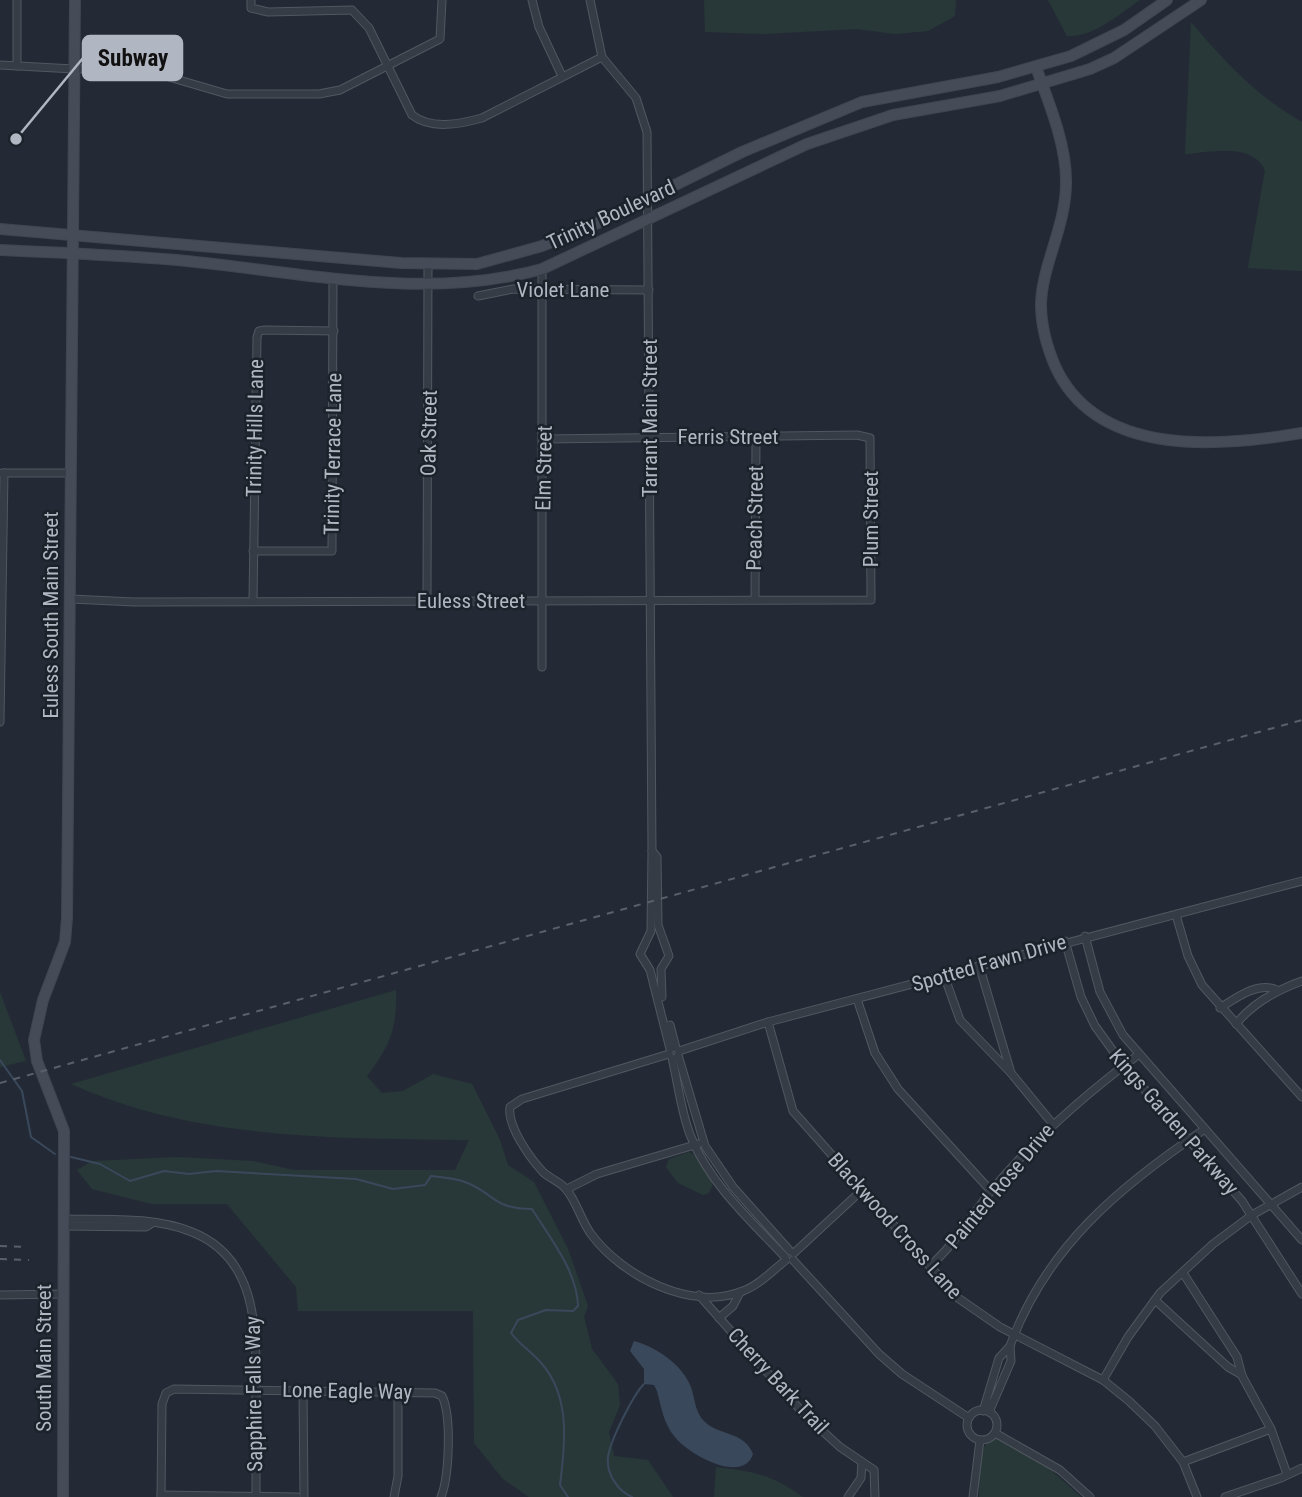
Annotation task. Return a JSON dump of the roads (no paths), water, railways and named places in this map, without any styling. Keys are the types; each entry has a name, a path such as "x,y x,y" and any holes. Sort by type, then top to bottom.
{"main road":[{"name":"Euless South Main Street","path":"65,1222 64,1131 37,1061 34,1040 43,1000 65,942 66,922 75,0"},
{"name":"Trinity Boulevard","path":"0,229 428,265 477,264 510,256 598,223 742,152 862,102 1036,67 1099,44 1167,0"},
{"name":"Trinity Boulevard","path":"0,250 185,261 377,285 478,283 542,269 807,144 864,123 1042,85 1114,58 1201,0"},
{"path":"1036,67 1063,153 1066,178 1061,226 1043,290 1042,315 1050,353 1065,384 1090,413 1130,433 1147,438 1235,440 1302,433"},
{"name":"South Main Street","path":"63,1497 65,1222"}],"street":[{"path":"18,0 18,66"},
{"path":"251,0 251,8 268,12 352,10 369,28 412,115 422,123 462,124 482,118 603,57"},
{"path":"0,65 74,69 138,68 227,94 319,94 340,90 440,39 442,0"},
{"path":"532,0 539,27 562,76"},
{"name":"Tarrant Main Street","path":"590,0 603,57 641,107 647,132 652,851 657,857 654,896"},
{"name":"Oak Street","path":"426,601 430,284 428,265"},
{"name":"Elm Street","path":"542,269 542,667"},
{"name":"Trinity Terrace Lane","path":"253,551 331,551 333,278"},
{"name":"Violet Lane","path":"478,296 496,290 649,290"},
{"name":"Trinity Hills Lane","path":"253,600 257,337 260,331 265,330 334,331"},
{"name":"Ferris Street","path":"544,439 857,435 870,438"},
{"name":"Peach Street","path":"755,598 756,438"},
{"name":"Plum Street","path":"870,438 872,600"},
{"path":"1,722 2,473 71,473"},
{"name":"Euless Street","path":"71,599 872,600"},
{"name":"Spotted Fawn Drive","path":"567,1189 543,1172 511,1122 509,1112 513,1103 768,1022 1085,936 1302,881"},
{"path":"654,896 659,932 669,956 661,969 660,988 674,1053 695,1145 716,1180 879,1354 902,1374 969,1418"},
{"path":"654,896 651,932 640,954 644,965 650,970 704,1142 733,1187 789,1256"},
{"path":"1176,915 1188,956 1202,985 1220,1008 1299,1088 1302,1097"},
{"name":"Kings Garden Parkway","path":"1085,936 1109,1013 1138,1055 1302,1240"},
{"name":"Kings Garden Parkway","path":"1065,942 1087,1011 1124,1066 1190,1139 1252,1215 1302,1294"},
{"path":"979,965 1011,1073"},
{"path":"650,970 661,969"},
{"path":"944,975 960,1020 1011,1073 1052,1123"},
{"path":"1236,1024 1246,1011 1277,990 1302,981"},
{"path":"1220,1008 1255,989 1269,987 1277,990"},
{"path":"857,999 875,1053 898,1089 991,1191"},
{"name":"Blackwood Cross Lane","path":"768,1022 793,1111 958,1298 1014,1335 1103,1380 1141,1411 1182,1462 1197,1497"},
{"name":"Painted Rose Drive","path":"930,1266 942,1256 991,1191 1052,1123 1138,1055"},
{"path":"986,1411 999,1358 1010,1346 1059,1257 1120,1190 1205,1129"},
{"path":"704,1142 597,1174 567,1189 591,1233 616,1260 659,1286 699,1295 740,1292 755,1285 862,1190"},
{"path":"1103,1380 1128,1337 1155,1300 1213,1244 1252,1215 1302,1187"},
{"name":"Sapphire Falls Way","path":"65,1222 175,1226 207,1240 226,1257 242,1278 249,1295 257,1332 256,1496"},
{"path":"1183,1273 1237,1357 1242,1375 1271,1429 1287,1474"},
{"path":"719,1318 733,1306 740,1292"},
{"path":"0,1294 64,1294"},
{"name":"Cherry Bark Trail","path":"699,1295 804,1414 874,1470 875,1497"},
{"path":"1155,1300 1228,1367 1242,1375"},
{"path":"969,1418 986,1411 1011,1361 1010,1346"},
{"name":"Lone Eagle Way","path":"162,1496 162,1408 166,1394 174,1389 435,1393 446,1403 447,1483 441,1497"},
{"path":"303,1390 304,1497"},
{"path":"394,1497 398,1476 398,1392"},
{"path":"969,1418 968,1430 980,1440 988,1439 995,1433 995,1419 986,1411"},
{"path":"1182,1462 1271,1429"},
{"path":"995,1433 1060,1469 1090,1497"},
{"path":"974,1497 980,1440"},
{"path":"848,1497 861,1478 862,1462"},
{"path":"1225,1497 1302,1468"},
{"path":"162,1496 297,1497"}],"water":[{"path":"634,1341 651,1347 675,1364 687,1379 697,1410 705,1422 738,1437 749,1447 753,1454 747,1463 738,1467 715,1464 691,1451 675,1437 666,1421 654,1385 644,1384 644,1369 630,1351"}],"waterway":[{"path":"0,1060 22,1091 31,1137 55,1154"},
{"path":"71,1157 100,1164 130,1181 164,1171 189,1174 216,1171 356,1179 393,1189 425,1185 431,1176 465,1182 501,1203 532,1209 568,1268 578,1306 573,1311 546,1310 518,1320 511,1333 542,1364 558,1391 564,1422 560,1485 568,1497"},
{"path":"632,1497 622,1491 614,1481 609,1470 608,1457 623,1419 644,1384"}],"railway":[{"path":"0,1083 1302,720"},
{"path":"0,1246 28,1247"},
{"path":"0,1259 29,1260"}],"place":[{"name":"Subway","path":"16,139"}]}
